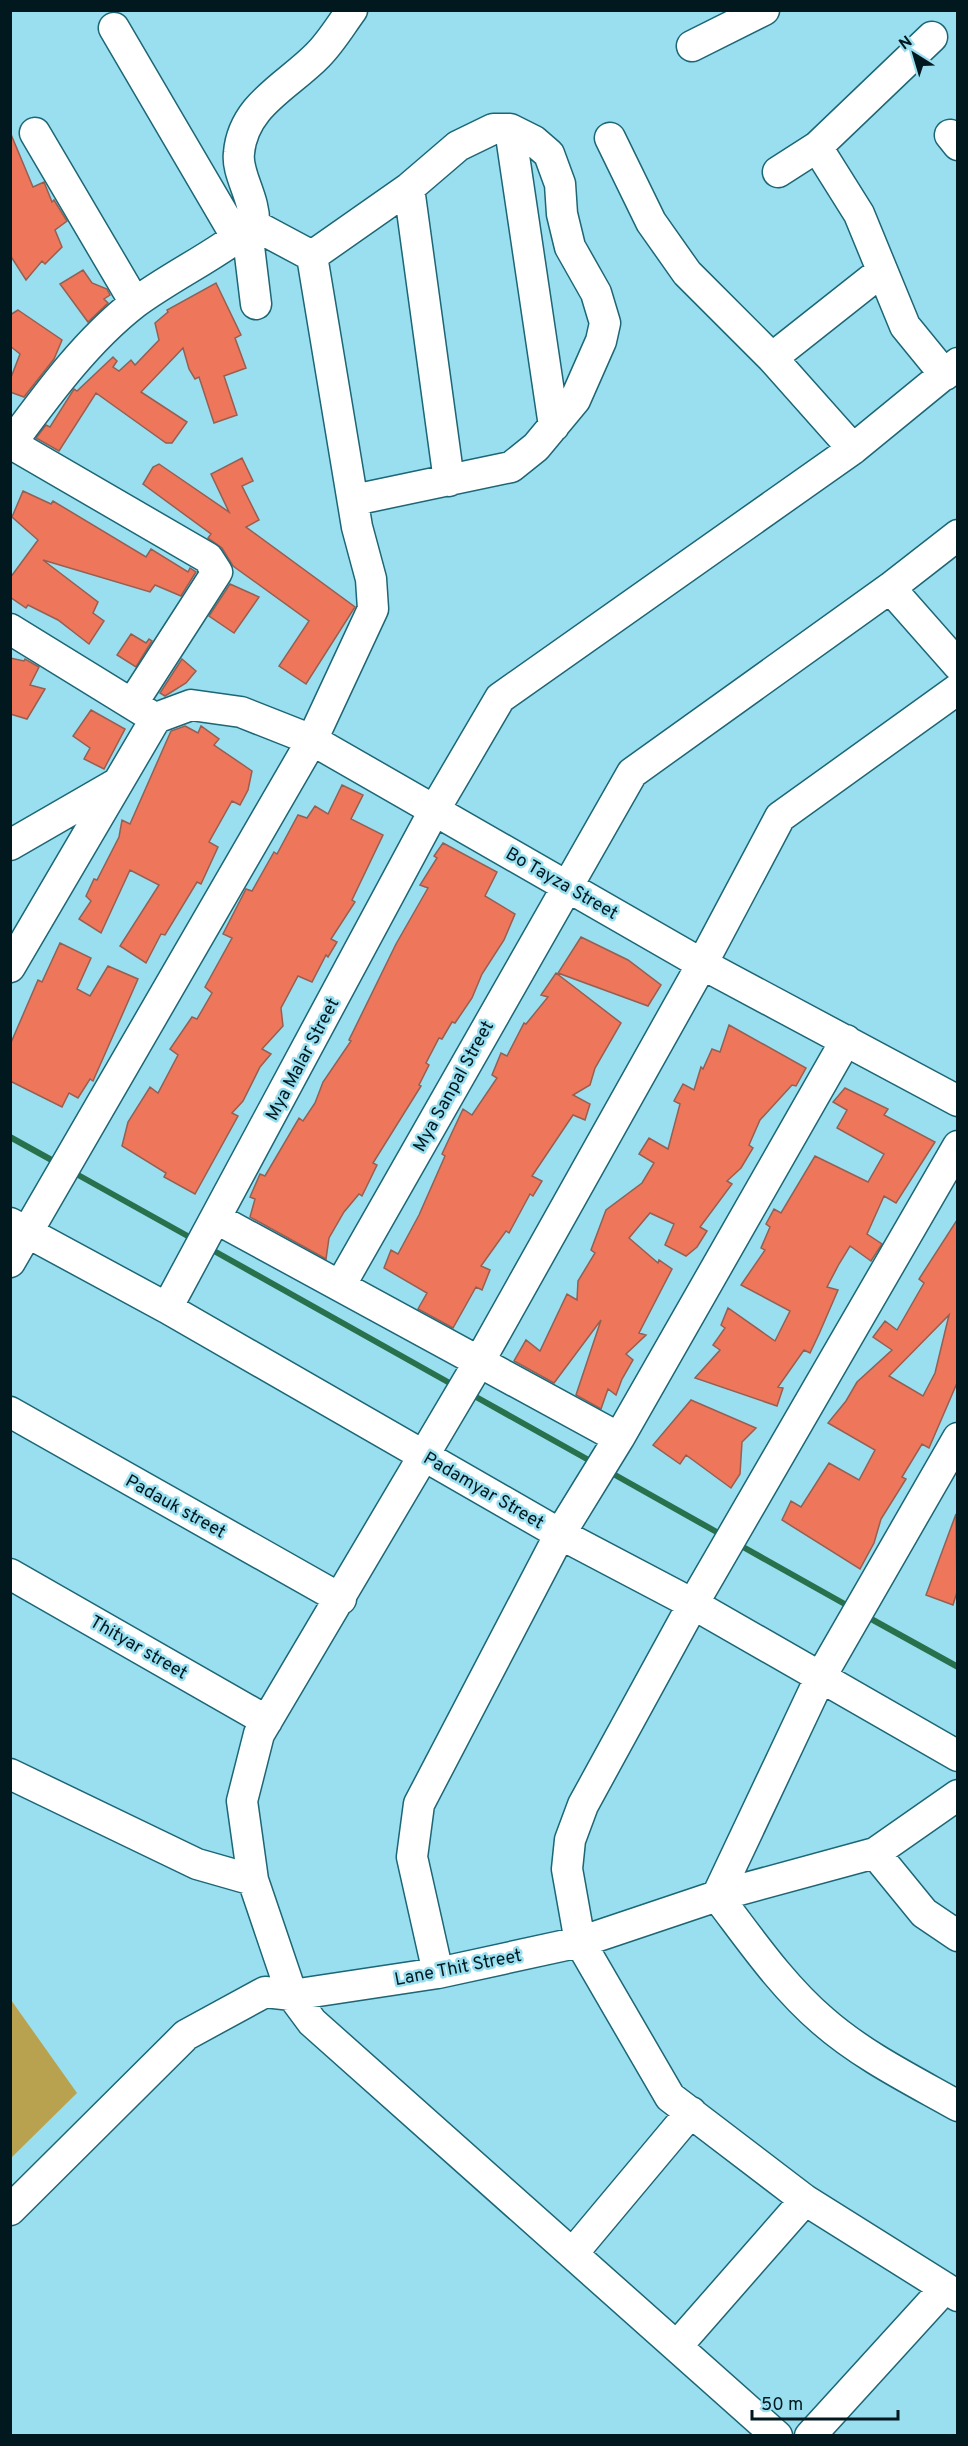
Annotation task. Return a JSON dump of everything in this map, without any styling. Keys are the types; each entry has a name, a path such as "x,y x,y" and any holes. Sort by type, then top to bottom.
{"street":[{"path":"10,967 114,785 144,711 198,604 217,572 208,558 11,444 91,343 135,303 246,231 255,211 238,156 242,135 258,107 319,55 352,10"},
{"path":"692,46 764,10"},
{"path":"114,28 246,231 256,304"},
{"path":"778,172 817,147 932,37"},
{"path":"312,256 410,188 458,146 493,129 510,129 534,141 549,154 560,184 562,214 570,247 596,293 605,322 601,341 575,400 536,447 511,467 354,500"},
{"path":"510,129 554,426"},
{"path":"35,133 135,303"},
{"path":"610,138 651,222 687,273 772,358 853,450"},
{"path":"817,147 859,214 905,326 951,369"},
{"path":"410,188 449,481"},
{"path":"246,231 312,256"},
{"path":"10,1262 19,1227 312,740 373,609 371,579 357,528 312,256"},
{"path":"772,358 882,272"},
{"name":"Mya Malar Street","path":"167,1308 217,1219 435,809 500,698 853,450 951,369"},
{"name":"Mya Sanpal Street","path":"340,1286 566,886 632,774 890,588 957,535"},
{"path":"890,588 957,665"},
{"path":"10,629 144,711"},
{"path":"777,2436 312,2022 292,1995 253,1880 242,1801 260,1734 267,1721 479,1362 702,964 780,817 957,689"},
{"name":"Bo Tayza Street","path":"144,711 190,705 231,711 285,727 435,809 702,964 957,1101"},
{"path":"19,831 114,785"},
{"path":"438,1973 412,1857 419,1804 560,1534 619,1438 846,1040"},
{"path":"810,2436 951,2292 805,2200 670,2097 580,1942 567,1869 570,1840 583,1805 693,1604 957,1146"},
{"path":"217,1219 619,1438"},
{"name":"Padamyar Street","path":"19,1227 167,1308 560,1534 693,1604 957,1756"},
{"name":"Padauk street","path":"10,1412 341,1599"},
{"path":"957,1438 820,1678 717,1896 793,1992 823,2021 857,2048 957,2106"},
{"name":"Thityar street","path":"10,1574 267,1721"},
{"path":"10,1774 197,1864 253,1880"},
{"name":"Lane Thit Street","path":"10,2210 186,2035 265,1992 292,1995 438,1973 580,1942 717,1896 875,1853 957,1795"},
{"path":"875,1853 924,1913 957,1936"},
{"path":"573,2253 691,2112"},
{"path":"677,2346 805,2200"}],"shaded area":[{"path":"11,2000 77,2093 10,2158"}],"building":[{"path":"10,132 33,187 44,182 52,202 54,200 67,221 55,230 62,247 45,264 42,261 26,280 10,255"},
{"path":"83,270 92,283 107,289 110,295 104,299 108,303 88,322 60,284"},
{"path":"216,283 241,335 235,338 246,368 224,376 237,415 214,423 199,377 195,379 189,369 183,348 141,392 187,422 172,443 166,443 96,393 59,451 36,438 46,425 50,427 74,389 77,391 113,357 117,361 113,367 119,371 131,360 135,365 159,340 155,323 168,312 167,310"},
{"path":"18,310 62,340 54,359 24,397 10,392 10,380 20,354 10,346 10,315"},
{"path":"242,458 253,481 242,486 259,520 246,527 355,607 306,684 279,666 309,621 233,566 222,548 208,538 211,534 143,484 153,467 159,464 229,512 211,474"},
{"path":"23,491 51,504 53,501 146,557 151,549 188,572 190,568 196,572 181,596 155,585 150,592 43,560 98,602 93,613 104,621 89,644 58,620 28,605 26,608 10,597 10,578 38,540 12,517"},
{"path":"230,584 259,597 234,633 209,616"},
{"path":"131,634 146,643 149,639 152,641 136,667 117,655"},
{"path":"10,658 24,661 25,659 39,667 30,685 45,689 27,719 10,714"},
{"path":"182,659 196,671 186,683 165,696 160,693"},
{"path":"91,710 125,729 104,769 84,759 90,748 73,736"},
{"path":"185,726 198,733 201,726 219,739 214,745 252,771 248,790 240,805 232,801 209,842 218,847 201,884 197,882 165,935 161,934 146,963 120,946 159,885 130,870 101,933 79,919 91,901 86,896 94,879 97,880 119,837 122,820 130,824 171,731"},
{"path":"342,785 363,795 351,819 383,835 352,900 355,902 331,939 337,942 328,957 326,955 312,982 298,976 281,1008 283,1026 262,1049 271,1054 260,1067 243,1101 232,1113 238,1116 195,1194 164,1177 166,1173 122,1146 128,1122 150,1087 158,1093 178,1055 170,1049 192,1017 197,1019 212,993 205,987 232,938 223,934 246,889 252,891 274,852 277,854 298,815 307,818 315,806 328,814"},
{"path":"443,843 497,872 485,896 515,914 504,940 482,974 472,998 455,1023 452,1022 442,1039 439,1038 426,1063 429,1065 419,1085 421,1086 373,1163 377,1165 362,1196 359,1194 344,1212 329,1238 326,1259 250,1217 255,1199 250,1197 260,1174 265,1176 299,1118 303,1121 315,1103 323,1082 351,1041 349,1040 396,944 428,888 420,885 437,858 434,856"},
{"path":"581,937 628,960 661,985 648,1006 558,973"},
{"path":"60,943 91,958 77,989 90,996 108,966 138,979 93,1081 90,1079 78,1098 69,1093 62,1107 10,1081 10,1045 38,980 42,982"},
{"path":"556,973 621,1023 595,1068 590,1085 573,1095 590,1104 585,1120 573,1115 532,1176 542,1181 533,1196 530,1194 509,1233 506,1231 481,1266 490,1270 482,1290 476,1287 453,1328 418,1309 427,1293 384,1268 391,1250 398,1254 419,1215 445,1156 442,1154 463,1109 472,1115 497,1078 492,1075 501,1053 507,1056 524,1023 526,1024 548,997 541,995"},
{"path":"729,1025 806,1068 796,1086 792,1085 760,1120 749,1145 753,1148 741,1168 727,1181 732,1184 700,1227 707,1231 697,1247 686,1256 665,1245 674,1224 650,1213 629,1238 658,1263 659,1260 672,1269 639,1333 646,1335 626,1354 633,1360 616,1395 608,1389 601,1409 576,1395 601,1320 554,1383 514,1361 526,1340 540,1351 567,1294 577,1300 578,1281 595,1253 591,1250 606,1210 642,1183 654,1163 639,1154 649,1138 668,1149 680,1104 674,1101 683,1084 694,1090 701,1067 703,1069 712,1049 720,1052"},
{"path":"845,1088 888,1109 884,1115 935,1142 896,1203 884,1196 867,1234 882,1244 871,1261 850,1246 839,1264 827,1287 838,1290 819,1334 810,1353 804,1350 778,1387 783,1388 777,1406 695,1378 720,1350 713,1345 725,1328 721,1325 728,1308 775,1341 790,1311 741,1285 765,1250 761,1248 770,1227 766,1224 774,1209 781,1213 815,1156 868,1182 884,1154 837,1128 847,1110 833,1102"},
{"path":"957,1220 957,1383 929,1448 922,1444 902,1477 906,1479 881,1519 874,1543 860,1569 782,1520 791,1501 801,1507 829,1463 859,1480 875,1450 828,1423 846,1401 857,1382 892,1350 873,1337 885,1321 897,1330 924,1283 919,1279","holes":["949,1315 935,1373 923,1396 889,1376"]},
{"path":"691,1400 756,1428 742,1442 740,1474 731,1488 686,1455 680,1464 653,1445"},
{"path":"956,1514 957,1592 953,1605 926,1595"}],"waterway":[{"path":"10,1137 57,1163"},
{"path":"71,1171 193,1239"},
{"path":"207,1247 455,1386"},
{"path":"469,1393 594,1463"},
{"path":"608,1471 722,1535"},
{"path":"736,1543 850,1607"},
{"path":"864,1615 958,1667"}]}
